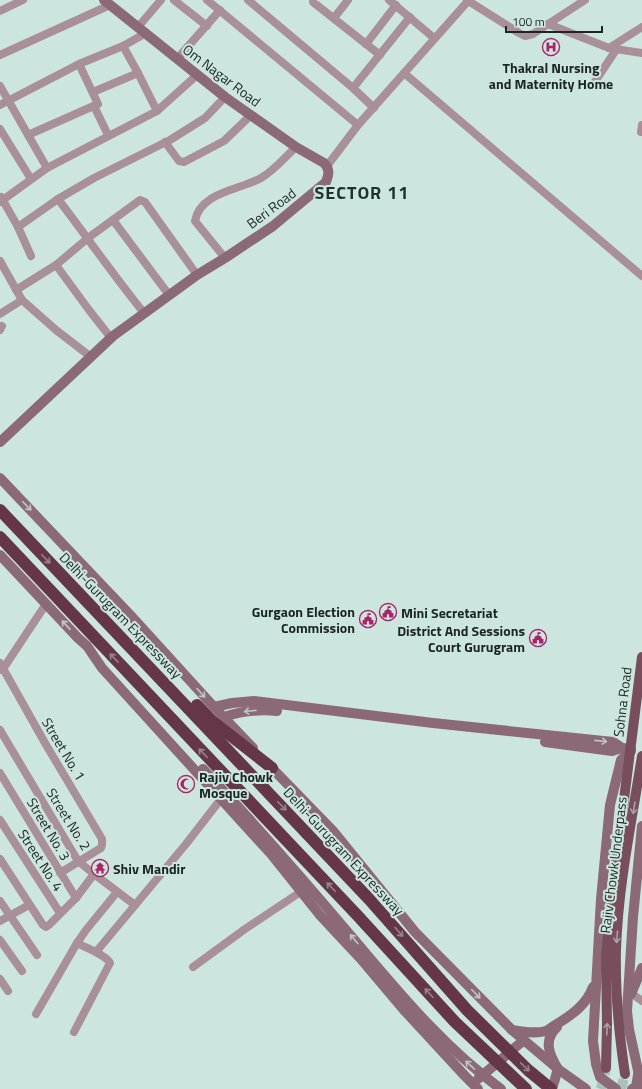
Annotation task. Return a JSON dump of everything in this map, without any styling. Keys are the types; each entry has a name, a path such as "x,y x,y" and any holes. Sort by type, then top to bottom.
{"highway":[{"name":"Delhi-Gurugram Expressway","path":"0,510 369,898 467,1010 528,1070 551,1089"},
{"path":"0,537 346,903 455,1022 526,1089"},
{"path":"110,626 145,652 212,721 272,768"}],"main road":[{"name":"Om Nagar Road","path":"107,3 225,97 296,147 324,162 327,166"},
{"name":"Beri Road","path":"0,442 111,338 197,275 273,226 326,182 329,173 327,166"},
{"path":"0,478 132,617 214,708 333,831 416,932 512,1030 558,1069 584,1088"},
{"path":"0,555 87,646 106,673 223,796 277,861 305,889 408,1003 445,1042 482,1076 501,1089"},
{"path":"78,620 87,646"},
{"name":"Sohna Road","path":"628,749 642,656"},
{"path":"214,708 232,703 254,701 433,723 613,742 628,749"},
{"path":"224,717 241,712 266,710 519,738 612,751 628,749"},
{"path":"616,1089 600,1077 592,1041 595,982 610,805 622,760 628,749"},
{"name":"Rajiv Chowk Underpass","path":"606,1068 606,955 628,749"},
{"name":"Rajiv Chowk Underpass","path":"625,1074 618,1017 616,950 622,879 642,756"},
{"path":"642,826 633,917 629,997 629,1029 642,1088"},
{"path":"305,889 404,1010 475,1086 482,1076 524,1040"},
{"path":"629,997 642,968"},
{"path":"551,1089 558,1069 550,1055 548,1044 549,1036 555,1028 582,1005 591,994 595,982"},
{"path":"512,1030 530,1033 546,1031 570,1016"},
{"path":"632,1089 636,1087 639,1070"}],"street":[{"path":"0,11 23,0"},
{"path":"0,105 79,64 123,46 142,30 160,0"},
{"path":"174,0 207,26"},
{"path":"207,0 358,126"},
{"path":"313,0 313,2 380,55"},
{"path":"334,18 348,0"},
{"name":"Beri Road","path":"327,166 358,126 467,0 525,36 533,34 582,2"},
{"path":"571,0 582,2"},
{"path":"251,1 353,88 374,108"},
{"path":"0,55 107,3"},
{"path":"366,44 392,3 434,38"},
{"path":"177,59 220,10"},
{"path":"353,88 410,17"},
{"path":"548,24 612,49 642,53"},
{"path":"592,86 612,49 642,27"},
{"path":"123,46 157,111"},
{"path":"28,135 98,103 79,64"},
{"path":"93,92 138,73"},
{"path":"404,73 642,276"},
{"path":"32,256 18,227 1,199 47,168 157,111 197,75"},
{"path":"0,86 47,168"},
{"path":"18,227 58,199 94,178 165,142 205,118 225,97"},
{"path":"94,106 108,136"},
{"path":"165,142 179,161 184,162 224,142 251,115"},
{"path":"0,129 31,179"},
{"path":"225,258 195,221 196,215 200,208 206,202 234,188 260,179 269,173 296,147"},
{"path":"58,199 124,289 144,313"},
{"path":"16,290 56,265 88,238 138,200 145,202 197,275"},
{"path":"113,220 169,295"},
{"path":"0,261 22,300 56,330 91,357"},
{"path":"56,265 111,338"},
{"path":"0,314 22,300"},
{"path":"1,667 46,604"},
{"name":"Street No. 1","path":"1,667 102,839 101,848 78,860"},
{"name":"Street No. 2","path":"0,730 78,860 135,905"},
{"name":"Street No. 3","path":"0,773 76,898"},
{"path":"96,952 186,844 223,796"},
{"name":"Street No. 4","path":"0,820 60,913"},
{"path":"0,859 43,925 48,926 76,898 94,874"},
{"path":"60,873 78,860"},
{"path":"193,967 245,929 305,889"},
{"path":"36,1014 77,943 117,892"},
{"path":"0,901 37,955"},
{"path":"0,921 29,905"},
{"path":"0,940 22,971"},
{"path":"74,1032 110,963 109,960 96,952 77,943"},
{"path":"0,979 8,991"},
{"path":"629,997 642,1001"}],"tunnel":[{"path":"601,1089 606,1068"},
{"path":"621,1089 625,1074"}],"place":[{"name":"Thakral Nursing and Maternity Home","path":"551,47"},
{"name":"Mini Secretariat","path":"388,612"},
{"name":"Gurgaon Election Commission","path":"368,619"},
{"name":"District And Sessions Court Gurugram","path":"538,638"},
{"name":"Rajiv Chowk Mosque","path":"186,784"},
{"name":"Shiv Mandir","path":"100,868"}],"district":[{"name":"SECTOR 11","path":"362,192"}]}
